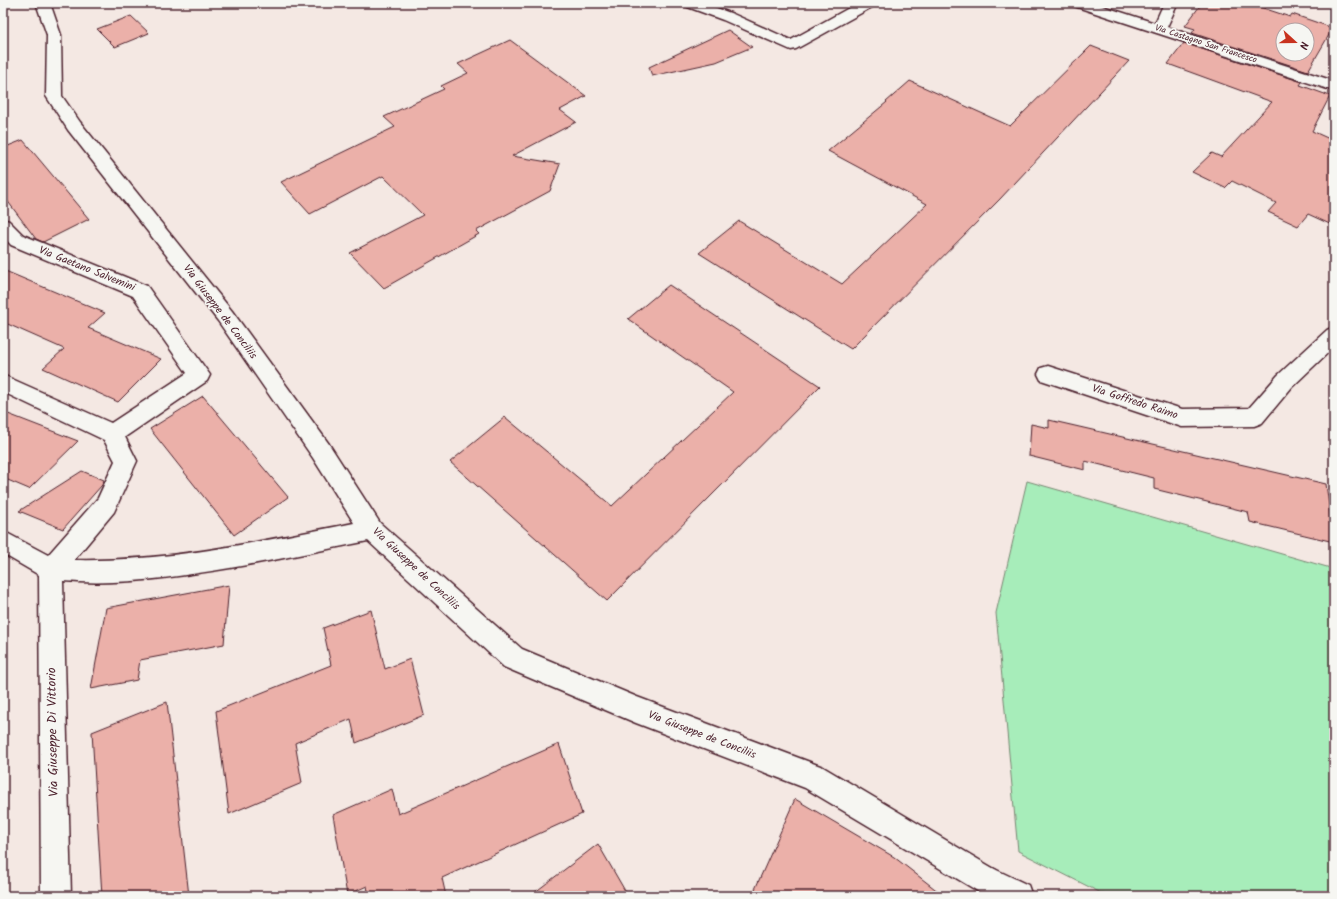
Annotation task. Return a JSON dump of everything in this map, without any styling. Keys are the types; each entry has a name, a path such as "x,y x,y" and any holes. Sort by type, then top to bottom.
{"street":[{"name":"Via Giuseppe de Conciliis","path":"43,3 54,35 54,96 74,126 225,316 321,451 372,530 513,658 636,710 813,777 987,888 1017,896"},
{"path":"690,3 791,46 869,3"},
{"name":"Via Castagno San Francesco","path":"1079,3 1334,86"},
{"path":"1159,29 1171,3"},
{"name":"Via Gaetano Salvemini","path":"3,225 10,245 140,291 200,375 112,434"},
{"name":"Via Goffredo Raimo","path":"1048,374 1182,418 1254,417 1285,380 1334,335"},
{"path":"3,382 112,434 126,461 106,505 51,569"},
{"path":"3,542 51,569 83,572 171,567 300,545 372,530"},
{"name":"Via Giuseppe Di Vittorio","path":"51,569 56,896"}],"green space":[{"path":"1027,481 1334,569 1334,896 1107,896 1018,851 996,613"}],"building":[{"path":"1202,3 1248,3 1290,17 1292,14 1333,28 1315,59 1315,22 1275,22 1275,60 1192,33 1195,29 1185,26"},
{"path":"131,16 149,33 115,47 97,29"},
{"path":"728,30 752,47 716,62 652,76 649,67"},
{"path":"510,40 586,96 560,110 576,122 512,156 560,164 550,191 476,231 479,234 384,288 350,253 423,215 383,176 310,214 281,182 395,127 384,117 444,89 441,86 468,73 458,64"},
{"path":"1184,43 1302,82 1300,85 1330,96 1312,131 1334,141 1334,226 1308,214 1298,226 1268,212 1276,203 1232,181 1225,188 1192,172 1212,153 1221,157 1272,102 1168,64"},
{"path":"1091,46 1129,61 1000,199 851,349 699,253 739,221 842,284 927,204 828,151 910,81 1010,126"},
{"path":"1281,62 1313,62 1308,71"},
{"path":"23,140 89,219 43,242 36,239 3,195 3,148"},
{"path":"3,270 105,313 88,328 161,359 118,402 43,368 64,349 3,322"},
{"path":"669,285 820,386 607,601 450,462 505,417 612,506 733,392 628,319"},
{"path":"203,396 288,497 234,535 150,429"},
{"path":"3,412 78,441 29,489 3,478"},
{"path":"1049,420 1326,484 1334,542 1250,522 1248,512 1154,489 1154,478 1085,461 1085,470 1029,456 1031,424 1049,428"},
{"path":"82,471 104,480 102,485 63,529 19,511"},
{"path":"229,585 224,644 140,660 137,680 91,689 106,608"},
{"path":"371,610 385,669 410,659 424,715 356,743 351,719 295,743 302,783 229,814 216,711 331,665 323,628"},
{"path":"167,702 189,896 102,896 92,732"},
{"path":"559,744 582,814 442,878 446,896 369,896 367,886 347,895 333,815 392,789 398,814"},
{"path":"795,799 894,857 944,896 752,896"},
{"path":"598,844 628,896 530,896"}]}
